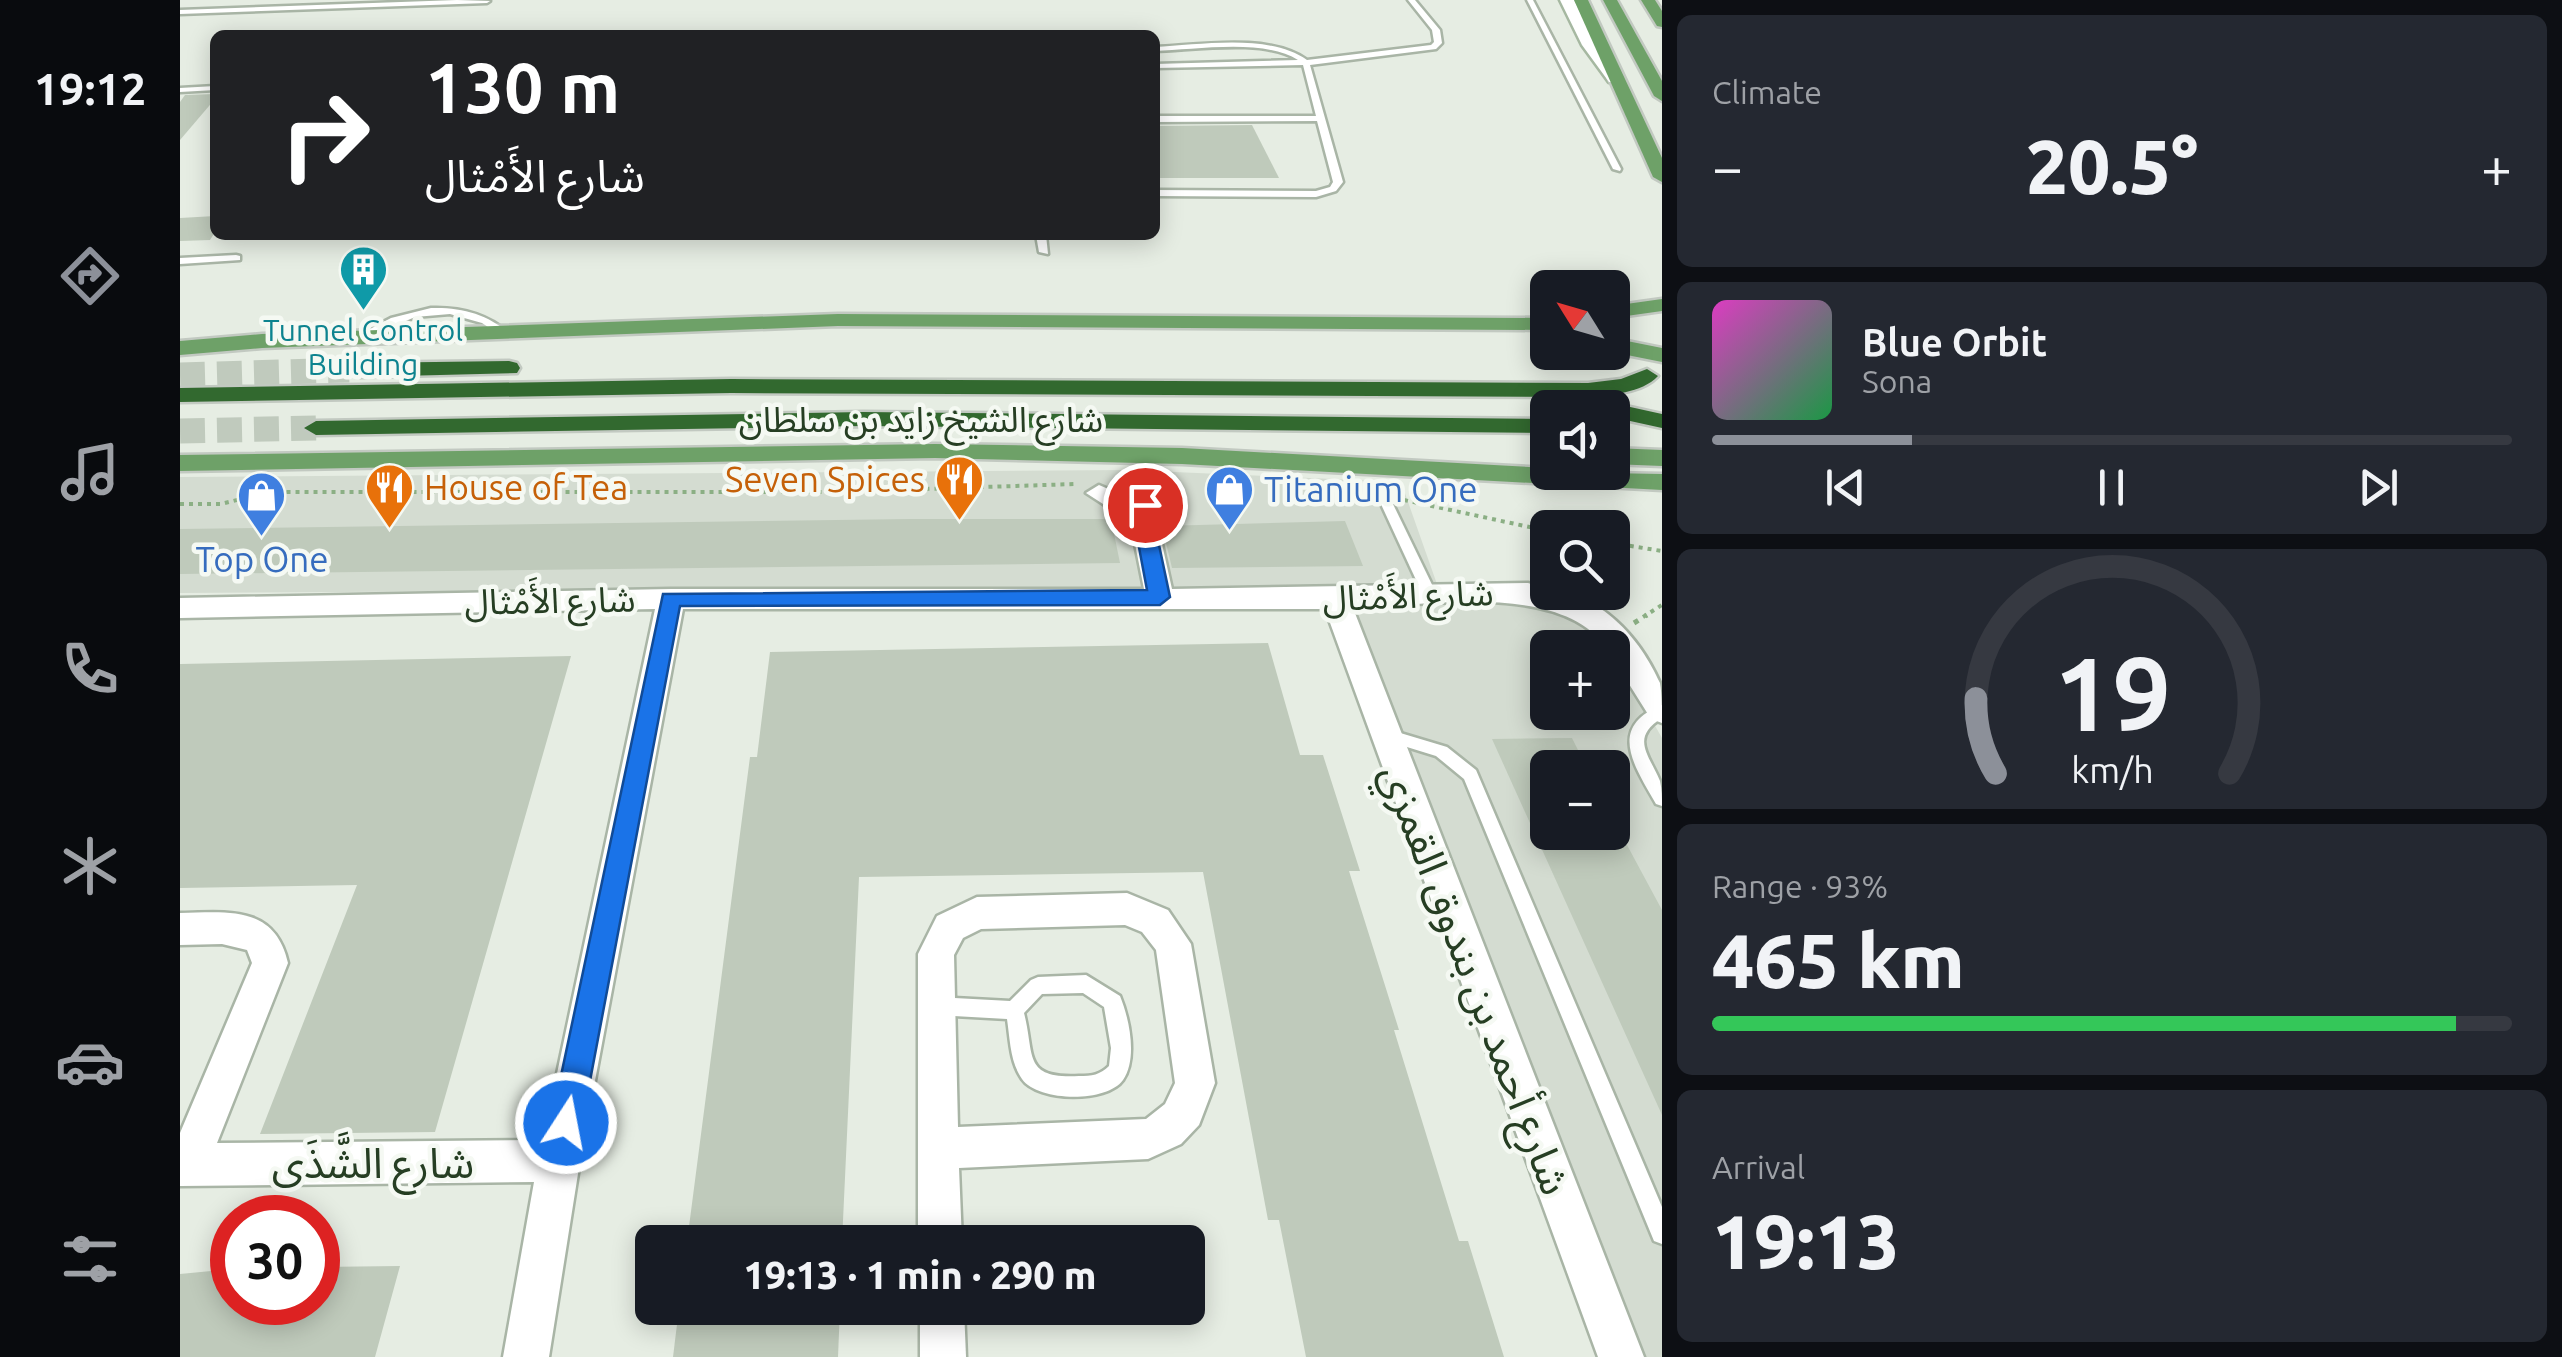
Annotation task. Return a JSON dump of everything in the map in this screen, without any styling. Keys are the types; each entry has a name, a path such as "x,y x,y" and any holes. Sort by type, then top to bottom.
{"highway":[{"name":"شارع الشيخ زايد بن سلطان","path":"180,395 730,386 1588,390 1626,386 1647,376 1048,366 349,370"},
{"path":"180,415 316,408 1002,399 1530,408"},
{"path":"1630,415 1662,425"},
{"name":"شارع الشيخ زايد بن سلطان","path":"316,428 863,419 1530,426"},
{"path":"1630,427 1662,425"}],"main road":[{"path":"1581,0 1662,177"},
{"path":"1610,0 1662,96"},
{"path":"1648,0 1662,23"},
{"path":"1630,309 1662,305"},
{"path":"180,348 838,320 1530,323"},
{"path":"946,321 1040,334 1530,342"},
{"path":"1630,329 1662,328"},
{"path":"1630,333 1662,341"},
{"path":"1630,349 1662,355"},
{"name":"شارع الشيخ زايد بن سلطان","path":"180,463 935,451 1438,468 1530,465"},
{"path":"1630,457 1662,458"},
{"name":"شارع الشيخ زايد بن سلطان","path":"1630,477 1662,482"},
{"path":"1602,490 1662,500"}],"street":[{"path":"1568,0 1589,45 1615,79"},
{"path":"180,341 262,342"},
{"path":"1148,478 1145,526 1160,597"},
{"path":"1095,488 1126,506 1145,526"},
{"name":"شارع الأَمْثال","path":"180,608 671,599 1336,599 1528,593 1575,606 1614,635 1662,711"},
{"path":"526,1357 559,1162 671,599"},
{"name":"شارع أحمد بن بندوق القمزي","path":"1336,599 1382,733 1621,1357"},
{"path":"938,1148 1148,1139 1182,1120 1195,1083 1173,944 1165,931 1141,913 1127,909 993,912 962,918 941,939 936,954 936,1006 938,1148 940,1225"},
{"name":"شارع الشَّذَى","path":"180,929 245,930 256,934 270,951 270,963 184,1164 559,1162"},
{"path":"942,1325 943,1357"}],"lane":[{"path":"180,12 487,0"},
{"path":"1160,66 1306,63 1433,47 1438,42 1436,30 1411,0"},
{"path":"1530,0 1617,169"},
{"path":"1160,49 1290,51 1306,63 1338,182 1333,190 1316,194 1160,194"},
{"path":"180,90 210,88"},
{"path":"1160,118 1321,118"},
{"path":"1042,240 1044,252"},
{"path":"180,261 236,258"},
{"path":"1386,502 1430,595"},
{"path":"1662,711 1646,719 1635,742 1638,756 1662,800"},
{"path":"1382,733 1441,751 1470,776 1662,1233"},
{"path":"936,1006 1014,1010 1038,986 1086,984 1113,1002 1122,1064 1116,1075 1102,1086 1052,1086 1034,1077 1024,1063 1014,1010"}],"path":[{"path":"180,504 222,504 269,492 754,496 1095,488"},
{"path":"1386,502 1384,498 1414,501 1530,526"},
{"path":"1630,547 1662,551"}],"shaded area":[{"path":"1128,470 1401,482 1444,604 1530,605 1530,610 1561,610 1570,612 1591,630 1530,630 1530,730 1630,730 1630,682 1662,738 1662,1357 1631,1357 1342,586 180,593 180,477"}],"building":[{"path":"210,94 210,105 180,140 180,102 185,95"},
{"path":"1252,125 1279,178 1160,178 1160,126"},
{"path":"210,216 210,240 180,241 180,218"},
{"path":"1111,519 1120,563 180,574 180,529"},
{"path":"1345,521 1363,566 1172,568 1162,526"},
{"path":"1268,643 1300,755 1323,755 1360,871 1349,871 1399,1030 1394,1030 1459,1241 1468,1241 1504,1357 1306,1357 1279,1220 1268,1220 1203,872 859,877 843,1225 689,1225 750,757 757,757 770,652"},
{"path":"571,656 435,1132 260,1134 357,885 180,888 180,664"},
{"path":"1572,738 1578,750 1530,750 1530,823 1492,739"},
{"path":"1542,850 1630,850 1662,910 1662,1115"},
{"path":"400,1266 375,1357 180,1357 180,1274 210,1271 210,1325 340,1325 340,1267"},
{"path":"677,1325 839,1325 838,1357 673,1357"}],"tunnel":[{"path":"180,375 349,370"},
{"path":"180,431 316,428"}],"place":[{"name":"Tunnel Control Building","path":"363,312"},
{"name":"Seven Spices","path":"960,522"},
{"name":"House of Tea","path":"389,530"},
{"name":"Titanium One","path":"1229,532"},
{"name":"Top One","path":"262,538"}],"route":[{"path":"566,1123 671,599 1160,597 1145,526 1145,505"}]}
